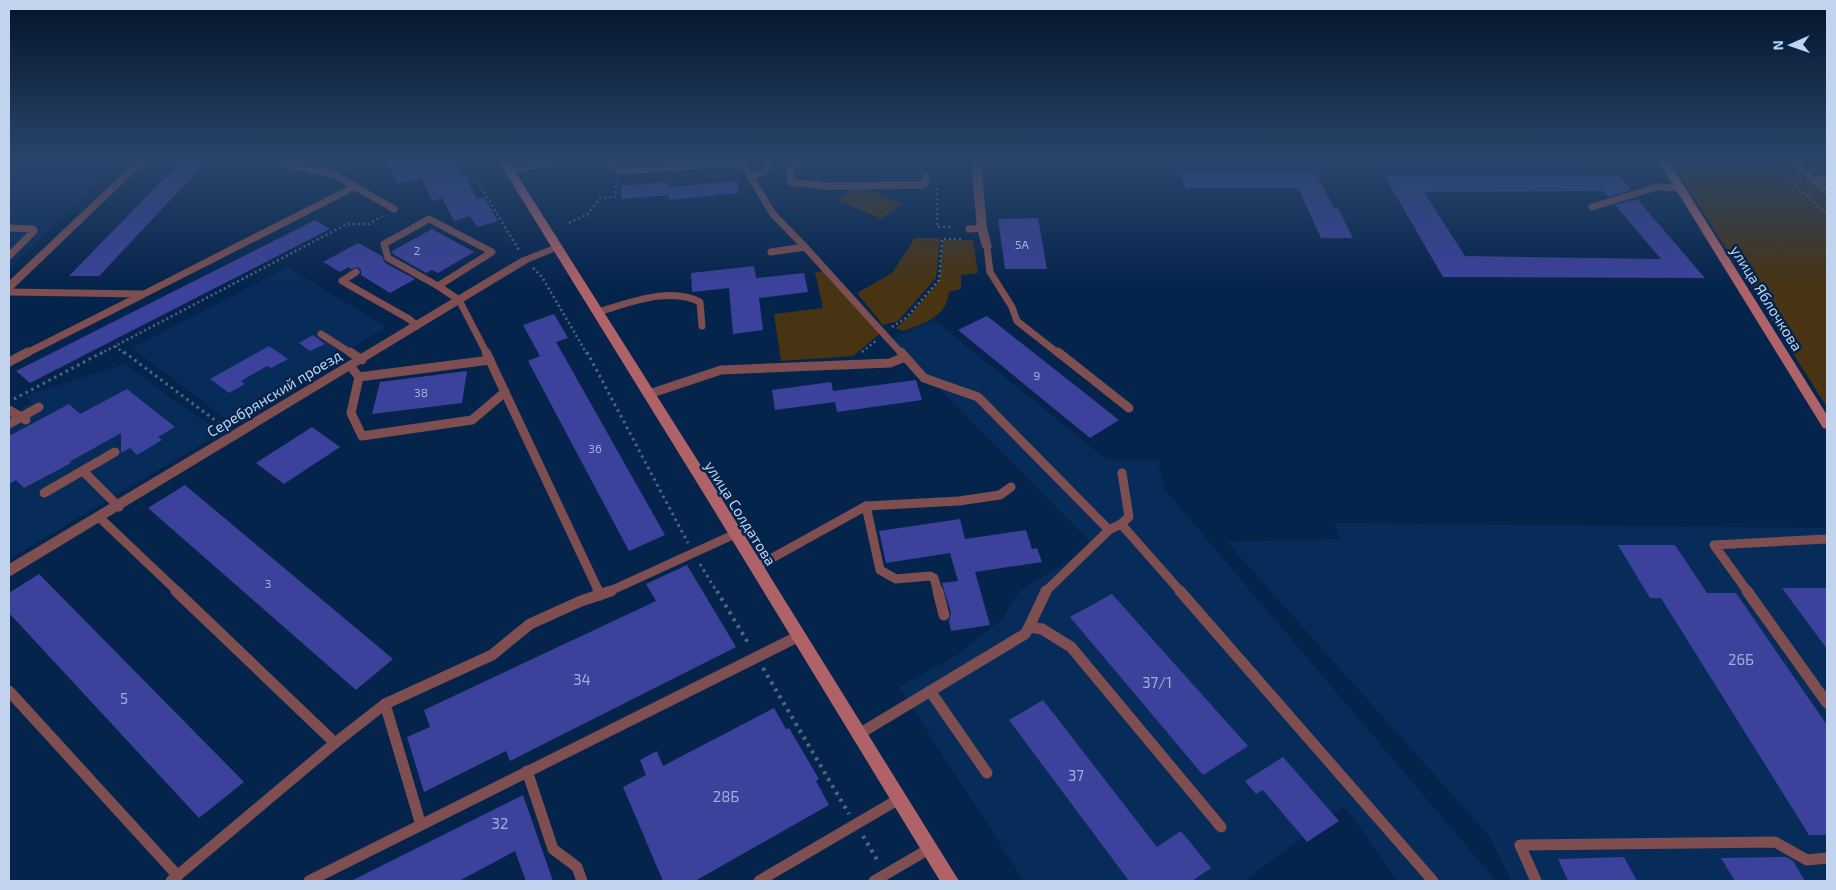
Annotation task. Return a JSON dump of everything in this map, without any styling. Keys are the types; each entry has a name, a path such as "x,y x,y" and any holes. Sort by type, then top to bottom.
{"main road":[{"name":"улица Солдатова","path":"530,204 950,881"},
{"name":"улица Яблочкова","path":"1690,204 1827,424"}],"street":[{"path":"9,287 96,204"},
{"path":"975,204 975,229 987,247"},
{"name":"Серебрянский проезд","path":"9,572 119,507 206,452 351,367 525,260 557,247"}],"lane":[{"path":"9,362 322,204"},
{"path":"379,204 394,210"},
{"path":"767,204 773,214 924,378 978,397 1109,530"},
{"path":"1592,207 1603,204"},
{"path":"438,286 492,252 429,219 384,244 388,258 459,300 490,360 600,595"},
{"path":"9,228 33,228 34,231 9,256"},
{"path":"771,252 805,247"},
{"path":"987,247 990,272 1012,307 1017,321 1129,408"},
{"path":"356,272 342,281 409,319 417,326"},
{"path":"9,292 144,294"},
{"path":"598,312 637,300 680,296 700,302 702,326"},
{"path":"321,334 362,360"},
{"path":"649,394 721,370 890,363 905,357"},
{"path":"359,377 490,360"},
{"path":"351,367 359,377"},
{"path":"359,377 351,413 362,436 472,420 505,392"},
{"path":"9,424 24,418 39,408"},
{"path":"9,410 24,418"},
{"path":"44,493 115,452"},
{"path":"82,471 119,507"},
{"path":"859,734 1025,634 1046,591 1109,530 1121,524 1129,517 1122,473"},
{"path":"756,567 866,506 959,501 1000,494 1010,487"},
{"path":"866,506 880,570 896,579 930,576 934,578 944,615"},
{"path":"100,518 335,743"},
{"path":"1121,524 1433,881"},
{"path":"9,691 175,878 335,743 385,704 492,655 530,624 694,554 735,534"},
{"path":"1827,539 1714,545 1827,703"},
{"path":"1029,627 1042,629 1071,647 1221,827"},
{"path":"309,881 799,636"},
{"path":"930,691 987,773"},
{"path":"385,704 421,825"},
{"path":"527,771 553,849 577,867 582,881"},
{"path":"759,881 899,799"},
{"path":"1536,881 1520,845 1775,842 1807,860 1827,858"},
{"path":"874,881 930,849"}],"path":[{"path":"491,204 525,260 542,277 580,340 694,554 886,874"},
{"path":"569,223 588,214 596,204"},
{"path":"937,204 937,226 954,227"},
{"path":"1815,204 1827,214"},
{"path":"9,402 347,224 369,224 394,210"},
{"path":"848,365 883,333 906,318 938,280 942,239 974,239 975,229"},
{"path":"115,346 229,430"}],"shaded area":[{"path":"9,204 77,204 9,269"},
{"path":"845,204 902,204 881,219"},
{"path":"1697,204 1827,204 1827,407"},
{"path":"915,238 940,238 936,278 898,321 883,325 857,293 892,273"},
{"path":"943,240 973,240 978,273 961,275 961,289 949,292 944,307 933,318 903,331 895,328 907,319 939,281"},
{"path":"288,267 386,327 229,421 132,348"},
{"path":"827,271 882,332 853,356 781,361 774,314 823,308 815,272"},
{"path":"934,320 1107,460 1158,460 1165,490 1496,881 1397,881 1345,806 1244,881 1024,881 899,687 957,655 1001,620 1019,592 1093,545 891,339"},
{"path":"124,364 220,433 9,559 9,415 31,403 25,396"},
{"path":"1334,523 1827,528 1827,881 1512,881 1490,837 1227,542 1341,539"}],"building":[{"path":"140,204 167,204 99,276 69,276"},
{"path":"445,204 488,204 498,221 477,227 470,216 454,221"},
{"path":"1305,204 1332,204 1334,208 1338,208 1353,238 1321,238"},
{"path":"1401,204 1431,204 1465,256 1661,259 1615,205 1641,204 1705,278 1443,277"},
{"path":"1038,218 1047,269 1005,269 998,219"},
{"path":"315,220 330,229 30,383 16,371"},
{"path":"432,229 474,252 438,273 432,270 426,273 393,254 392,251"},
{"path":"358,243 382,256 385,263 415,279 390,293 361,275 361,270 358,267 351,269 348,267 340,272 323,262"},
{"path":"754,266 756,278 804,273 808,292 759,298 763,330 733,334 729,288 692,292 691,273"},
{"path":"554,314 568,338 556,342 665,535 629,551 528,361 540,356 523,325"},
{"path":"987,316 1119,420 1090,438 958,330"},
{"path":"313,335 325,344 310,351 299,343"},
{"path":"269,346 288,359 271,368 267,366 241,381 245,384 229,393 210,379"},
{"path":"467,371 462,403 372,414 380,382"},
{"path":"916,380 922,400 837,412 835,402 775,410 772,390 831,382 833,391"},
{"path":"127,389 175,427 158,437 162,440 137,455 130,448 121,453 121,433 24,488 16,480 9,484 9,436 69,404 80,414"},
{"path":"312,427 340,447 284,484 256,463"},
{"path":"185,485 393,659 356,690 148,508"},
{"path":"960,519 965,539 1026,530 1032,549 1037,548 1042,562 975,572 990,625 951,631 949,621 951,613 942,583 958,581 950,553 886,563 879,531"},
{"path":"1618,545 1675,545 1707,593 1736,593 1827,725 1827,835 1809,835 1661,598 1650,598"},
{"path":"687,565 736,647 510,761 506,751 424,792 407,737 430,727 424,710 656,601 646,584"},
{"path":"39,574 244,782 199,818 9,613 9,593"},
{"path":"1782,588 1827,588 1827,649"},
{"path":"1112,594 1248,746 1203,775 1070,617"},
{"path":"1043,700 1157,847 1181,831 1211,868 1192,881 1129,881 1009,720"},
{"path":"774,708 786,729 789,728 819,779 816,781 829,805 695,881 663,881 623,787 646,775 640,760 657,751 663,766"},
{"path":"1283,757 1339,821 1307,842 1263,790 1256,794 1245,781"},
{"path":"523,795 553,881 526,881 515,851 459,881 351,881"},
{"path":"1624,857 1637,881 1568,881 1558,859"},
{"path":"1786,857 1793,861 1805,881 1735,881 1721,858"}]}
